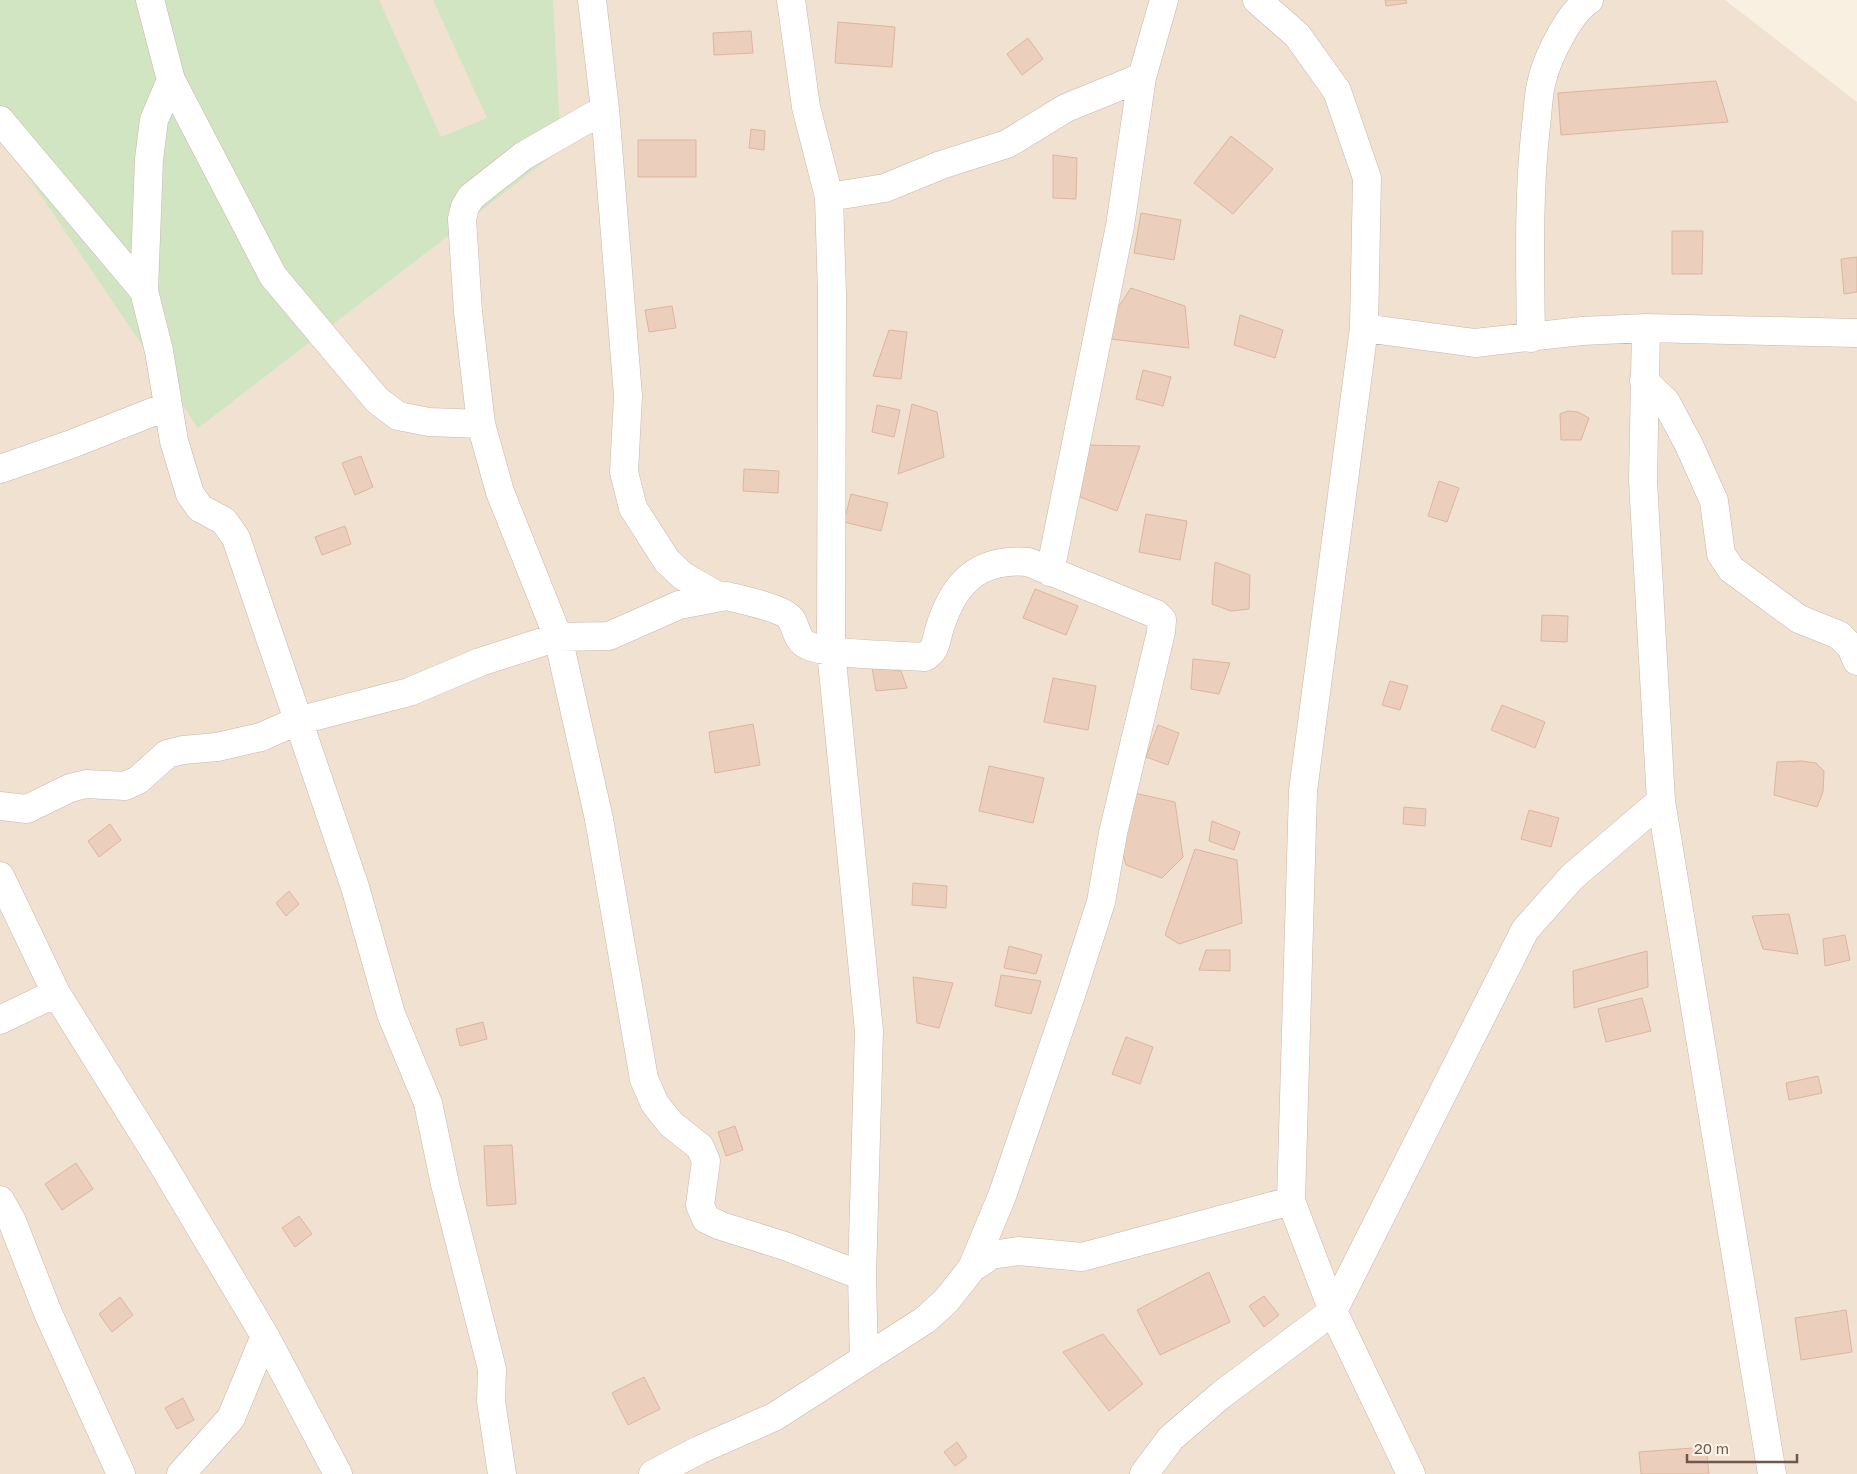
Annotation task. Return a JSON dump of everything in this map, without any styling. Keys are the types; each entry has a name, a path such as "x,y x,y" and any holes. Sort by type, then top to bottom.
{"street":[{"path":"150,0 171,80 273,276 377,400 398,416 429,422 481,424"},
{"path":"592,0 605,109 628,396 624,472 633,508 667,561 683,576 718,596"},
{"path":"791,0 806,107 829,197 832,295 831,651 869,1030 862,1276 864,1359"},
{"path":"1050,572 1120,226 1142,77 1164,0"},
{"path":"1257,0 1296,35 1337,91 1367,178 1364,328 1303,791 1291,1201 1333,1311 1411,1474"},
{"path":"1531,338 1529,254 1532,157 1542,79 1566,24 1579,7 1589,0"},
{"path":"829,197 885,188 941,165 1007,144 1066,108 1142,77"},
{"path":"171,80 154,120 150,149 144,291 159,351 174,441 190,494 200,508 224,521 236,538 354,887 391,1014 428,1103 492,1369 491,1401 502,1474"},
{"path":"605,109 523,156 471,197 465,207 462,218 468,312 481,424 500,492 558,638 599,819 644,1079 655,1104 671,1124 700,1147 706,1161 700,1204 706,1219 721,1226 785,1246 862,1276"},
{"path":"0,120 144,291"},
{"path":"1364,328 1475,343 1582,331 1646,328 1857,333"},
{"path":"1646,328 1643,481 1661,801 1772,1474"},
{"path":"1644,381 1666,402 1689,444 1714,501 1721,554 1731,569 1799,620 1839,635 1852,647 1857,661"},
{"path":"0,469 168,406"},
{"path":"0,806 27,809 70,788 86,784 124,786 138,780 167,754 183,750 217,747 261,737 297,721 409,692 480,662 558,638 608,636 679,605 718,596 727,596 782,612 791,618 800,640 808,646 831,651 925,657 935,649 950,600 961,584 984,569 1006,560 1028,562 1156,614 1162,620 1161,632 1113,834 1101,902 1002,1196 972,1268 946,1301 925,1320 774,1418 699,1450 653,1474"},
{"path":"1144,1474 1171,1438 1221,1396 1333,1311 1525,930 1572,877 1661,801"},
{"path":"0,876 56,993 160,1160 264,1336 338,1474"},
{"path":"0,1020 56,993"},
{"path":"0,1200 12,1221 48,1313 121,1474"},
{"path":"972,1268 992,1255 1018,1251 1082,1257 1291,1201"},
{"path":"181,1474 231,1418 264,1336"}],"shaded area":[{"path":"0,0 1725,0 1857,102 1857,1474 0,1474"}],"green space":[{"path":"0,0 379,0 441,137 487,118 433,0 553,0 561,149 198,428 0,135"}],"building":[{"path":"1385,0 1406,0 1407,3 1386,6"},
{"path":"838,22 895,27 892,67 835,63"},
{"path":"751,31 753,53 714,55 713,33"},
{"path":"1028,38 1043,59 1022,75 1007,54"},
{"path":"1716,81 1728,122 1561,135 1558,93"},
{"path":"751,129 765,131 764,150 749,148"},
{"path":"1231,136 1273,169 1233,214 1194,183"},
{"path":"638,140 696,140 696,177 638,177"},
{"path":"1053,155 1077,158 1076,199 1053,198"},
{"path":"1141,213 1181,220 1174,260 1134,253"},
{"path":"1672,231 1703,231 1702,274 1672,274"},
{"path":"1857,257 1857,292 1844,294 1841,259"},
{"path":"1131,288 1185,306 1189,348 1111,339 1113,315"},
{"path":"672,306 676,328 649,332 645,310"},
{"path":"1240,315 1283,330 1275,358 1234,345"},
{"path":"889,330 907,332 901,379 873,376"},
{"path":"1143,370 1171,377 1163,406 1136,399"},
{"path":"912,404 937,412 944,457 898,474"},
{"path":"877,405 900,410 894,437 872,432"},
{"path":"1568,411 1578,412 1589,418 1581,440 1561,440 1560,414"},
{"path":"1085,445 1140,446 1117,511 1080,497"},
{"path":"361,456 373,487 355,495 342,463"},
{"path":"744,469 779,471 778,493 743,491"},
{"path":"1439,481 1459,488 1447,522 1428,516"},
{"path":"851,494 888,503 881,531 844,522"},
{"path":"1146,514 1187,521 1180,560 1139,552"},
{"path":"345,526 351,544 322,555 315,537"},
{"path":"1215,562 1250,575 1249,609 1231,611 1212,604"},
{"path":"1035,589 1078,606 1066,635 1023,618"},
{"path":"1542,615 1568,616 1567,642 1541,641"},
{"path":"1193,659 1230,663 1219,694 1191,689"},
{"path":"872,668 901,671 907,688 876,691"},
{"path":"1053,678 1096,686 1088,730 1044,722"},
{"path":"1390,681 1408,686 1400,710 1382,705"},
{"path":"1502,705 1545,722 1535,748 1491,730"},
{"path":"753,724 760,765 715,773 709,732"},
{"path":"1158,725 1179,733 1168,765 1146,757"},
{"path":"1802,761 1816,763 1824,771 1823,792 1817,807 1774,795 1777,762"},
{"path":"989,766 1044,778 1033,823 979,811"},
{"path":"1134,793 1175,802 1183,857 1162,878 1126,865 1120,844"},
{"path":"1404,807 1426,809 1425,826 1403,824"},
{"path":"1529,810 1559,818 1551,847 1521,839"},
{"path":"1212,821 1240,832 1234,850 1209,841"},
{"path":"110,824 121,840 99,857 88,841"},
{"path":"1195,849 1237,860 1242,923 1179,944 1165,935"},
{"path":"913,883 947,886 946,908 912,905"},
{"path":"289,891 299,904 286,916 276,903"},
{"path":"1789,914 1798,954 1763,949 1752,916"},
{"path":"1845,935 1850,960 1825,966 1823,939"},
{"path":"1009,946 1042,955 1036,974 1004,968"},
{"path":"1206,950 1230,950 1230,971 1199,970"},
{"path":"1647,951 1648,987 1574,1008 1573,971"},
{"path":"1001,975 1041,981 1031,1014 995,1006"},
{"path":"913,977 953,983 939,1028 917,1023"},
{"path":"1642,998 1651,1031 1606,1042 1598,1009"},
{"path":"483,1022 487,1039 460,1046 456,1029"},
{"path":"1126,1037 1153,1047 1140,1084 1112,1074"},
{"path":"1818,1076 1822,1093 1789,1100 1786,1083"},
{"path":"735,1126 743,1150 726,1156 718,1132"},
{"path":"512,1145 516,1204 487,1206 484,1146"},
{"path":"76,1163 93,1189 62,1210 45,1184"},
{"path":"299,1216 312,1234 295,1247 282,1228"},
{"path":"1209,1272 1230,1322 1160,1355 1137,1310"},
{"path":"1264,1296 1279,1315 1264,1327 1249,1306"},
{"path":"120,1297 133,1315 112,1332 99,1314"},
{"path":"1846,1310 1852,1352 1801,1360 1795,1318"},
{"path":"1103,1334 1143,1384 1109,1411 1063,1352"},
{"path":"644,1377 660,1409 628,1425 612,1393"},
{"path":"183,1398 194,1420 177,1429 165,1408"},
{"path":"957,1442 967,1457 955,1466 944,1452"},
{"path":"1706,1447 1709,1474 1641,1474 1639,1452"}]}
